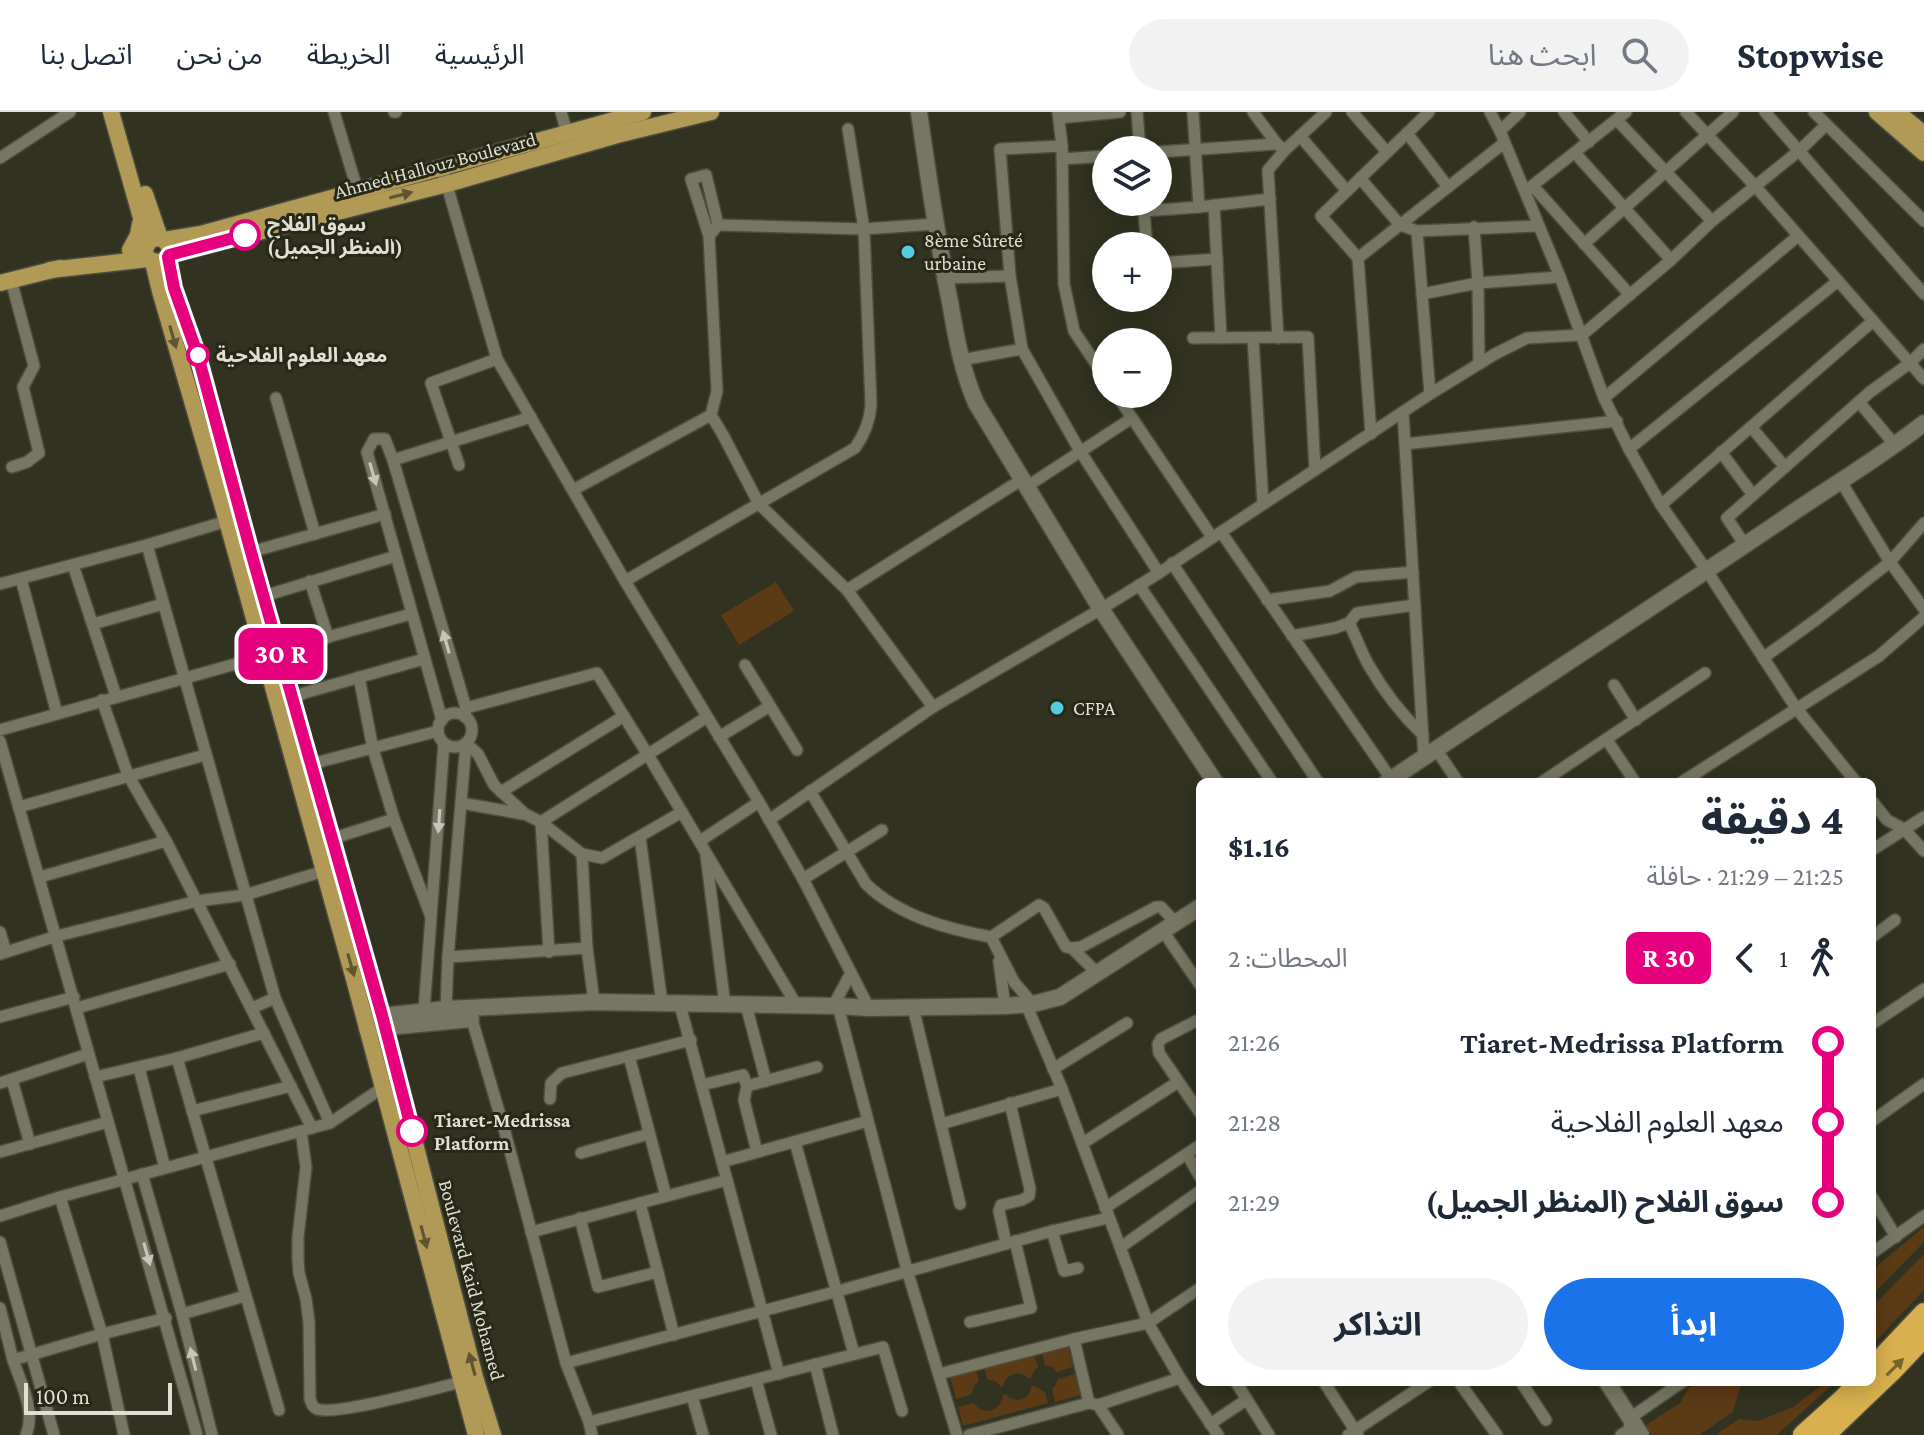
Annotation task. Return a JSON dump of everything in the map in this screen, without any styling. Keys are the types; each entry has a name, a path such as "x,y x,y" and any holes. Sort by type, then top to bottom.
{"highway":[{"path":"1876,1364 1924,1313"},
{"path":"1825,1435 1924,1337"},
{"path":"1803,1435 1855,1386"}],"main road":[{"path":"111,112 140,218 154,250"},
{"path":"122,112 148,205 154,250"},
{"path":"445,176 567,133 643,112"},
{"name":"Ahmed Hallouz Boulevard","path":"154,250 445,176 615,122 711,112"},
{"path":"1877,112 1924,153"},
{"path":"1897,112 1924,134"},
{"name":"Ahmed Hallouz Boulevard","path":"154,250 201,234 358,192 445,176"},
{"path":"6,281 154,250"},
{"name":"Boulevard Kaid Mohamed","path":"154,250 160,291 227,521 272,655 324,871 375,1022 382,1088 476,1435"},
{"name":"Boulevard Kaid Mohamed","path":"154,250 174,288 198,356 264,596 272,655 292,699 311,764 375,1022 493,1435"}],"street":[{"path":"0,158 70,112"},
{"path":"334,112 358,192"},
{"path":"561,112 567,133"},
{"path":"919,112 935,224 967,383 976,403 1101,609 1212,778"},
{"path":"1092,358 1074,331 1064,284 1062,146 1058,115 1120,112"},
{"path":"1137,112 1139,136"},
{"path":"1193,112 1199,207"},
{"path":"1253,112 1281,147"},
{"path":"1352,112 1387,152"},
{"path":"1490,112 1528,189 1538,226 1604,398 1629,449 1661,505 1796,708 1853,778"},
{"path":"1358,258 1448,187 1502,137 1520,112"},
{"path":"1564,112 1589,142"},
{"path":"1686,112 1924,379"},
{"path":"1584,244 1733,112"},
{"path":"1765,112 1924,294"},
{"path":"1814,112 1924,221"},
{"path":"1172,151 1281,147 1300,136 1325,113"},
{"path":"1371,434 1358,258 1321,216 1427,113"},
{"path":"1528,189 1621,116 1666,172 1712,221"},
{"path":"769,820 933,707 1159,573 1479,364 1527,338 1582,335 1826,125"},
{"path":"625,581 855,448 864,434 871,404 864,229 848,129"},
{"path":"1407,133 1448,187"},
{"path":"1300,136 1347,191"},
{"path":"1062,146 1000,149 1010,276 1022,349 1080,451 1159,573"},
{"path":"1278,338 1268,170 1281,147"},
{"path":"1575,153 1671,260"},
{"path":"1062,159 1092,157"},
{"path":"718,225 706,175 691,179 709,236 717,391 711,415 759,504 847,590 933,707"},
{"path":"445,176 497,359 625,581 759,802 803,879 869,1008"},
{"path":"1360,178 1400,225 1417,231 1538,226"},
{"path":"1528,189 1630,295"},
{"path":"1172,207 1199,207 1270,199"},
{"path":"1214,205 1221,338"},
{"path":"718,225 864,229 935,224"},
{"path":"709,236 718,225"},
{"path":"1474,227 1479,364"},
{"path":"1417,231 1430,394"},
{"path":"1604,398 1798,236"},
{"path":"1172,262 1217,259"},
{"path":"945,278 1010,276"},
{"path":"1422,294 1478,283 1560,277"},
{"path":"6,281 34,366 23,387 39,453 27,462 12,467"},
{"path":"1629,449 1838,281"},
{"path":"1661,505 1873,321"},
{"path":"1193,338 1308,337 1315,470"},
{"path":"1253,338 1263,504"},
{"path":"961,360 1022,349"},
{"path":"1745,545 1727,518 1924,349"},
{"path":"459,465 431,383 497,359"},
{"path":"276,398 315,534"},
{"path":"1859,402 1895,445"},
{"path":"1125,408 1216,535 1267,600 1388,778"},
{"path":"1403,412 1423,735 1430,753 1454,778"},
{"path":"573,490 711,415"},
{"path":"393,460 531,417"},
{"path":"847,590 1132,418"},
{"path":"1405,444 1617,421"},
{"path":"1410,776 1430,753 1707,571 1924,423"},
{"path":"1751,427 1785,467"},
{"path":"424,1011 444,743 367,452 374,439 385,439 393,460 472,730 466,743 446,1009"},
{"path":"1721,452 1753,495"},
{"path":"1840,480 1890,562 1924,609"},
{"path":"251,552 385,514"},
{"path":"0,584 227,521"},
{"path":"1763,658 1890,562 1924,523"},
{"path":"147,545 275,998 330,1123"},
{"path":"264,596 396,556"},
{"path":"1172,563 1315,778"},
{"path":"73,565 116,696"},
{"path":"1267,600 1330,591 1356,577 1413,572"},
{"path":"21,579 57,714"},
{"path":"310,581 328,637"},
{"path":"1139,585 1269,778"},
{"path":"93,624 163,604"},
{"path":"1292,636 1335,628 1349,623 1357,613 1415,605"},
{"path":"0,730 411,614"},
{"path":"1688,778 1879,656 1924,617"},
{"path":"1349,623 1367,663 1389,699 1423,735"},
{"path":"292,699 424,659"},
{"path":"745,665 797,750"},
{"path":"311,764 373,749 440,725 451,714 597,673 797,1006"},
{"path":"1548,778 1705,673"},
{"path":"359,677 373,749 394,819 432,919"},
{"path":"1614,685 1636,720"},
{"path":"102,700 128,775 230,964 291,1086 306,1129 298,1260 309,1322 312,1405 331,1410 461,1382"},
{"path":"719,737 770,706"},
{"path":"501,792 624,716"},
{"path":"541,822 707,717"},
{"path":"1607,740 1632,778"},
{"path":"0,741 197,1435"},
{"path":"444,743 453,747 466,743"},
{"path":"466,743 478,754 501,792 525,814 541,822 582,854 602,858 682,812"},
{"path":"19,807 205,755"},
{"path":"810,791 866,884 894,905 952,930 991,937 1039,905 1044,908 1066,947 1072,948 1081,947 1161,907 1195,967"},
{"path":"703,846 759,802"},
{"path":"461,803 525,814"},
{"path":"1876,806 1887,820 1904,829 1924,851"},
{"path":"1876,847 1924,817"},
{"path":"331,839 394,819"},
{"path":"541,822 549,952"},
{"path":"803,879 882,830"},
{"path":"640,837 662,1004"},
{"path":"40,877 166,841"},
{"path":"703,846 725,1005"},
{"path":"582,854 587,948 594,1002"},
{"path":"0,932 3,953 57,936 197,901 245,895 324,871"},
{"path":"375,1022 594,1002 869,1008 1029,1004 1060,997 1196,910"},
{"path":"1876,934 1895,920"},
{"path":"991,937 1029,1004 1148,1323 1218,1435"},
{"path":"448,957 587,948"},
{"path":"1072,948 1097,973"},
{"path":"998,953 1005,1006"},
{"path":"0,1017 75,1003 230,964"},
{"path":"851,973 836,1006 907,1270 957,1435"},
{"path":"1876,1021 1924,989"},
{"path":"252,1008 275,998"},
{"path":"680,1005 779,1374"},
{"path":"746,1005 766,1081"},
{"path":"913,1007 960,1204"},
{"path":"375,1022 446,1009 470,1014"},
{"path":"470,1014 505,1132 566,1363 592,1435"},
{"path":"1196,1021 1161,1039 1158,1044 1159,1053 1196,1107"},
{"path":"1053,1069 1127,1023"},
{"path":"95,1077 264,1033"},
{"path":"550,1099 551,1083 562,1073 691,1040"},
{"path":"30,1144 6,1082 88,1054"},
{"path":"629,1056 666,1196"},
{"path":"177,1058 279,1410"},
{"path":"747,1086 817,1067"},
{"path":"139,1068 165,1168"},
{"path":"702,1085 743,1075 747,1086 744,1100 757,1152"},
{"path":"1083,1143 1178,1082"},
{"path":"1876,1118 1924,1084"},
{"path":"192,1111 291,1086"},
{"path":"0,1216 330,1123 382,1088"},
{"path":"941,1124 1062,1089"},
{"path":"970,1322 1031,1308 999,1211 1001,1205 1029,1196 1030,1189 1010,1103"},
{"path":"722,1162 868,1121"},
{"path":"0,1152 108,1122"},
{"path":"581,1153 649,1134"},
{"path":"795,1142 854,1354"},
{"path":"566,1363 838,1291 1107,1213 1196,1148"},
{"path":"1187,1154 1196,1170"},
{"path":"142,1174 212,1435"},
{"path":"531,1232 727,1180"},
{"path":"1121,1247 1196,1196"},
{"path":"60,1197 102,1334 124,1435"},
{"path":"640,1203 674,1335"},
{"path":"1876,1204 1896,1237"},
{"path":"1876,1250 1924,1216"},
{"path":"580,1218 598,1287 658,1272"},
{"path":"1052,1231 1064,1271 1078,1268"},
{"path":"0,1242 54,1435"},
{"path":"939,1374 1148,1323 1196,1291"},
{"path":"182,1314 245,1296"},
{"path":"0,1308 29,1411 30,1424 26,1435"},
{"path":"13,1360 166,1318"},
{"path":"1074,1339 1093,1404 1118,1435"},
{"path":"589,1422 883,1347 902,1411"},
{"path":"815,1364 833,1435"},
{"path":"969,1435 1093,1404 1180,1378"},
{"path":"756,1380 771,1435"},
{"path":"1238,1386 1269,1435"},
{"path":"1326,1386 1354,1433 1422,1386"},
{"path":"1462,1386 1497,1435"},
{"path":"1524,1386 1546,1420"},
{"path":"1610,1386 1641,1435"},
{"path":"1630,1418 1676,1386"},
{"path":"692,1396 703,1435"},
{"path":"1210,1424 1246,1400"},
{"path":"1621,1435 1629,1430 1630,1418"}],"shaded area":[{"path":"776,582 794,611 739,645 721,615"},
{"path":"1924,1227 1924,1242 1876,1291 1876,1267"},
{"path":"1924,1254 1924,1290 1876,1341 1876,1303"},
{"path":"1068,1346 1073,1367 1057,1372 1045,1365 1042,1352"},
{"path":"1034,1354 1038,1367 1031,1378 1014,1374 1001,1387 987,1379 984,1367"},
{"path":"976,1370 979,1381 971,1395 956,1399 950,1376"},
{"path":"1075,1374 1081,1395 1055,1402 1052,1389 1058,1379"},
{"path":"1034,1386 1045,1392 1048,1403 963,1426 958,1407 973,1403 982,1410 991,1410 999,1405 1003,1395 1021,1400"},
{"path":"1741,1386 1733,1412 1699,1435 1652,1435 1646,1425 1680,1403 1689,1388"},
{"path":"1821,1386 1831,1386 1777,1435 1715,1435 1739,1419 1758,1421 1793,1407"}],"bus line":[{"path":"245,235 169,255 170,272 198,356 412,1131"}],"place":[{"name":"سوق الفلاح (المنظر الجميل)","path":"245,235"},
{"name":"8ème Sûreté urbaine","path":"908,252"},
{"name":"معهد العلوم الفلاحية","path":"198,355"},
{"name":"CFPA","path":"1057,708"},
{"name":"Tiaret-Medrissa Platform","path":"412,1131"}]}
